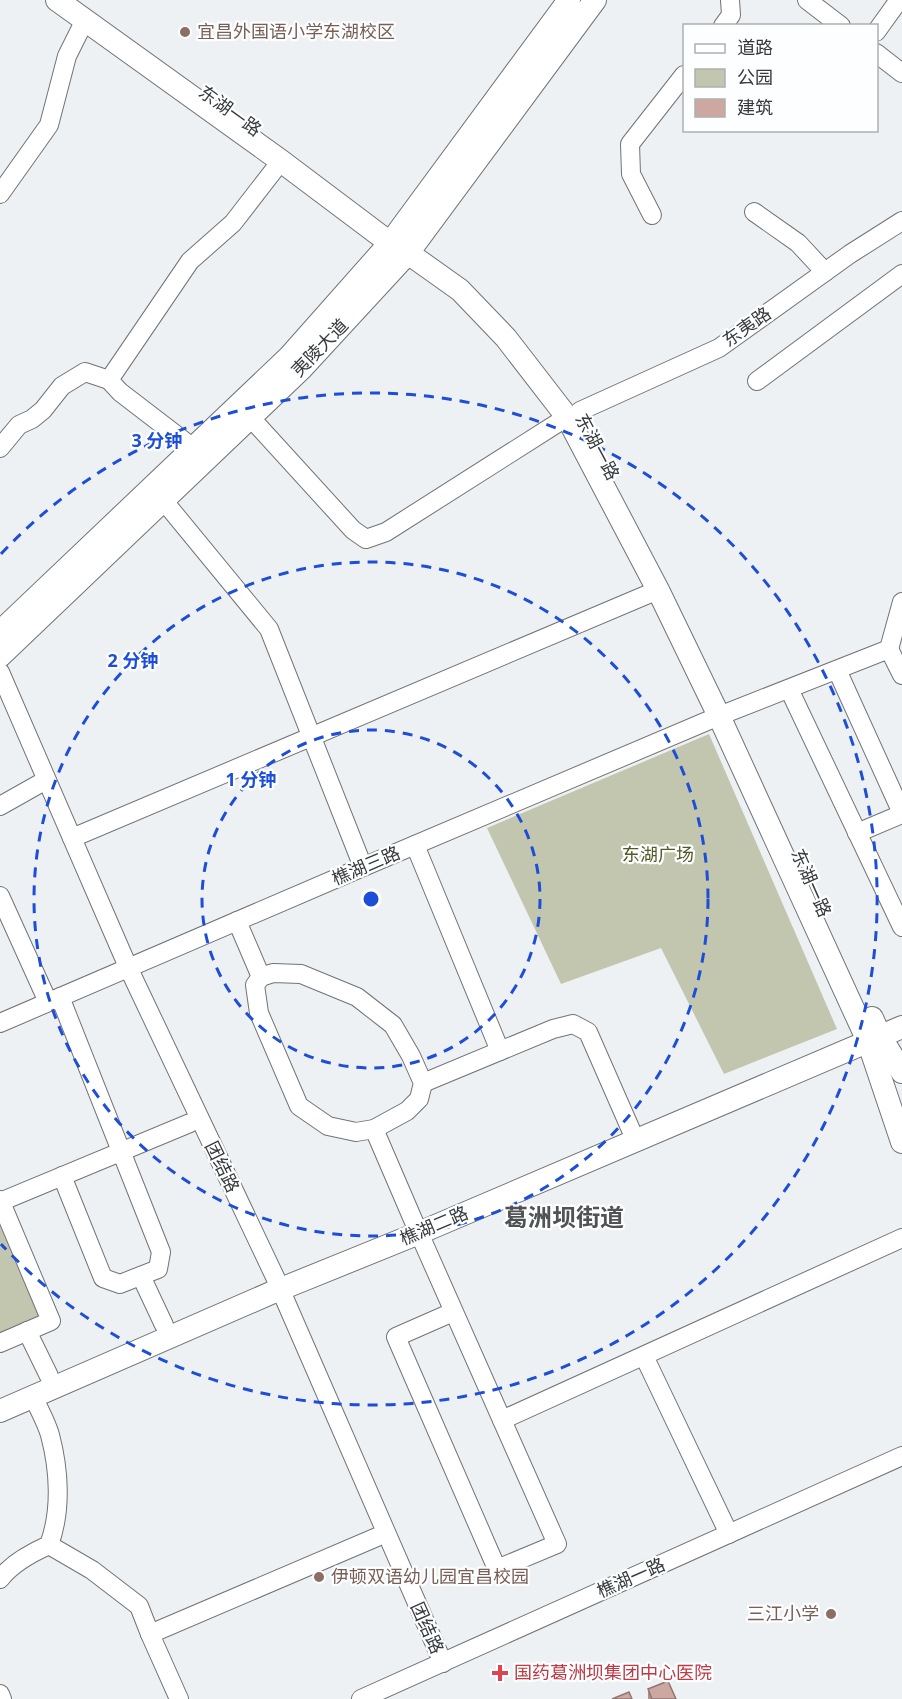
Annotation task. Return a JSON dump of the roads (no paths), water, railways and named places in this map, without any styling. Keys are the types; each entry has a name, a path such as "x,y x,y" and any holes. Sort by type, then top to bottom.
{"main road":[{"path":"57,0 80,10 281,161 403,243 460,290 574,414 658,590 726,714 872,1034 902,1120"},
{"name":"夷陵大道","path":"0,632 289,357 403,243 569,0"},
{"name":"夷陵大道","path":"0,656 301,369 596,0"},
{"name":"东湖一路","path":"80,10 403,243"},
{"name":"东湖一路","path":"574,414 726,714"},
{"path":"872,1034 902,1014"},
{"path":"872,1034 902,1026"},
{"path":"872,1034 902,1071"},
{"path":"872,1034 902,1085"},
{"path":"872,1034 902,1142"},
{"name":"樵湖二路","path":"416,1227 631,1130 872,1034"},
{"name":"樵湖二路","path":"0,1398 164,1325 273,1285 416,1227 872,1034"},
{"name":"樵湖二路","path":"0,1411 273,1285"}],"street":[{"path":"724,24 731,15 730,0"},
{"path":"807,0 838,24"},
{"path":"878,29 899,0"},
{"path":"0,194 49,125 80,10"},
{"path":"878,55 902,73"},
{"path":"652,215 631,174 630,144 683,76"},
{"path":"109,380 190,261 233,223 281,161"},
{"path":"753,212 798,243 825,272"},
{"name":"东夷路","path":"250,417 353,530 366,540 386,532 433,504 574,414 718,348 902,221"},
{"path":"757,381 902,274"},
{"path":"0,448 19,425 32,419 43,410 62,386 85,372 109,380 120,392 193,448"},
{"path":"163,500 269,629 363,867"},
{"path":"72,838 658,590"},
{"path":"902,602 890,649 902,675"},
{"name":"樵湖三路","path":"0,1023 726,714 890,649"},
{"path":"837,670 902,813 857,833"},
{"name":"团结路","path":"0,672 72,838 123,969 273,1285 439,1665"},
{"path":"789,688 902,927"},
{"name":"团结路","path":"0,694 190,1123 273,1285 377,1538 439,1665"},
{"path":"0,806 39,784"},
{"path":"415,845 500,1051"},
{"path":"0,896 54,1000 121,1151 161,1252 158,1269 120,1284 103,1278 62,1176"},
{"path":"237,921 261,977"},
{"path":"273,973 301,974 357,997 393,1025 423,1083 419,1099 407,1111 374,1129 356,1132 328,1126 299,1106 259,1013 255,985 261,977 273,973"},
{"path":"423,1083 553,1029 573,1024 588,1032 631,1130"},
{"path":"0,1343 51,1321 0,1201 190,1123"},
{"path":"374,1129 557,1544 496,1569 396,1337 453,1311"},
{"path":"502,1420 902,1238"},
{"path":"141,1276 164,1325"},
{"path":"27,1331 49,1376"},
{"path":"644,1356 729,1534"},
{"path":"0,1579 27,1556 49,1545 54,1532 58,1484 49,1433 33,1396"},
{"name":"樵湖一路","path":"360,1699 902,1456"},
{"path":"150,1634 377,1538"},
{"path":"49,1545 92,1570 139,1606 179,1699"},
{"path":"0,1694 2,1699"}],"place":[{"name":"宜昌外国语小学东湖校区","path":"185,32"},
{"name":"伊顿双语幼儿园宜昌校园","path":"319,1577"},
{"name":"三江小学","path":"831,1614"},
{"name":"国药葛洲坝集团中心医院","path":"500,1673"}],"district":[{"name":"葛洲坝街道","path":"564,1218"}],"park label":[{"name":"东湖广场","path":"658,855"}]}
